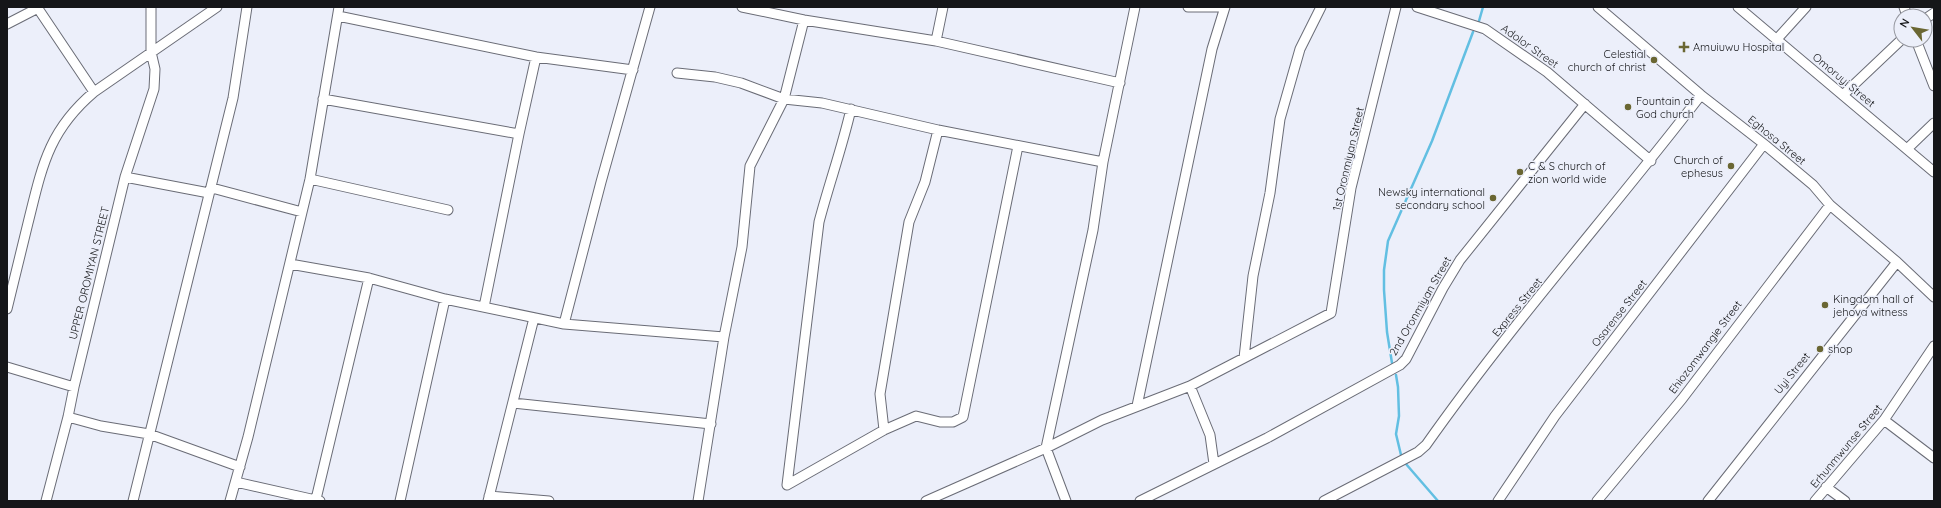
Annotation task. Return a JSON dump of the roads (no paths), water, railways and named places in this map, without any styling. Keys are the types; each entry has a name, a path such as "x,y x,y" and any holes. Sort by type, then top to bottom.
{"street":[{"name":"UPPER OROMIYAN STREET","path":"46,501 68,417 125,177 154,89 156,69 151,52 151,7"},
{"path":"7,309 43,164 65,120 94,92 217,7"},
{"path":"133,501 233,98 247,7"},
{"path":"564,324 601,182 650,7"},
{"path":"742,7 804,20 936,41 1120,83"},
{"path":"936,41 943,7"},
{"path":"1066,501 1046,448 1093,230 1103,162 1134,7"},
{"path":"1137,406 1212,49 1224,7 1188,7"},
{"path":"926,501 1046,448 1102,420 1190,386 1244,358 1253,276 1270,193 1280,119 1300,49 1321,7"},
{"name":"1st Oronmiyan Street","path":"1244,358 1331,313 1352,188 1396,7"},
{"name":"Adolor Street","path":"1417,7 1485,29 1547,72 1651,161"},
{"name":"Eghosa Street","path":"1598,7 1701,95 1764,144 1813,185 1830,205 1934,297"},
{"name":"Omoruyi Street","path":"1738,7 1934,172"},
{"path":"1777,40 1806,7"},
{"path":"7,24 38,8 94,92"},
{"path":"230,501 240,466 310,179 338,11 536,57 633,70"},
{"path":"698,501 724,337 742,247 750,166 784,98 804,20"},
{"path":"1843,95 1893,48"},
{"path":"1919,48 1934,86"},
{"path":"484,307 536,57"},
{"path":"677,74 709,76 725,79 784,98 850,109 938,130 1103,162"},
{"name":"Express Street","path":"1324,501 1418,452 1426,445 1501,345 1651,161 1701,95"},
{"path":"324,99 519,134"},
{"name":"2nd Oronmiyan Street","path":"1140,501 1267,438 1400,365 1406,359 1443,288 1464,254 1585,104"},
{"path":"850,109 843,144 830,182 819,222 787,485 884,430 916,416 940,422 953,422 963,417 1018,146"},
{"path":"1907,149 1934,123"},
{"path":"884,430 880,394 909,222 925,182 938,130"},
{"name":"Osarense Street","path":"1498,501 1555,416 1764,144"},
{"path":"125,177 210,191 302,212"},
{"path":"310,179 448,210"},
{"name":"Ehiozomwangie Street","path":"1597,501 1682,399 1830,205"},
{"name":"Uyi Street","path":"1708,501 1896,262"},
{"path":"290,264 369,278 445,299 564,324 724,337"},
{"path":"236,482 319,500 369,278"},
{"path":"400,501 445,299"},
{"path":"534,318 488,499 549,501"},
{"name":"Erhunmwunse Street","path":"1815,501 1884,420 1934,346"},
{"path":"7,366 74,387"},
{"path":"1190,386 1210,435 1214,464"},
{"path":"513,403 711,424"},
{"path":"68,417 101,426 150,434 240,466"},
{"path":"1884,420 1934,458"},
{"path":"1826,487 1846,501"}],"waterway":[{"path":"1479,21 1483,7"},
{"path":"1392,363 1387,332 1384,290 1384,270 1388,241 1432,141 1473,32"},
{"path":"1396,375 1399,416 1396,434 1401,455"},
{"path":"1406,464 1438,501"}],"place":[{"name":"Amuiuwu Hospital","path":"1684,47"},
{"name":"Celestial church of christ","path":"1654,60"},
{"name":"Fountain of God church","path":"1628,107"},
{"name":"Church of ephesus","path":"1731,166"},
{"name":"C & S church of zion world wide","path":"1520,172"},
{"name":"Newsky international secondary school","path":"1493,198"},
{"name":"Kingdom hall of jehova witness","path":"1825,305"},
{"name":"shop","path":"1820,349"}]}
